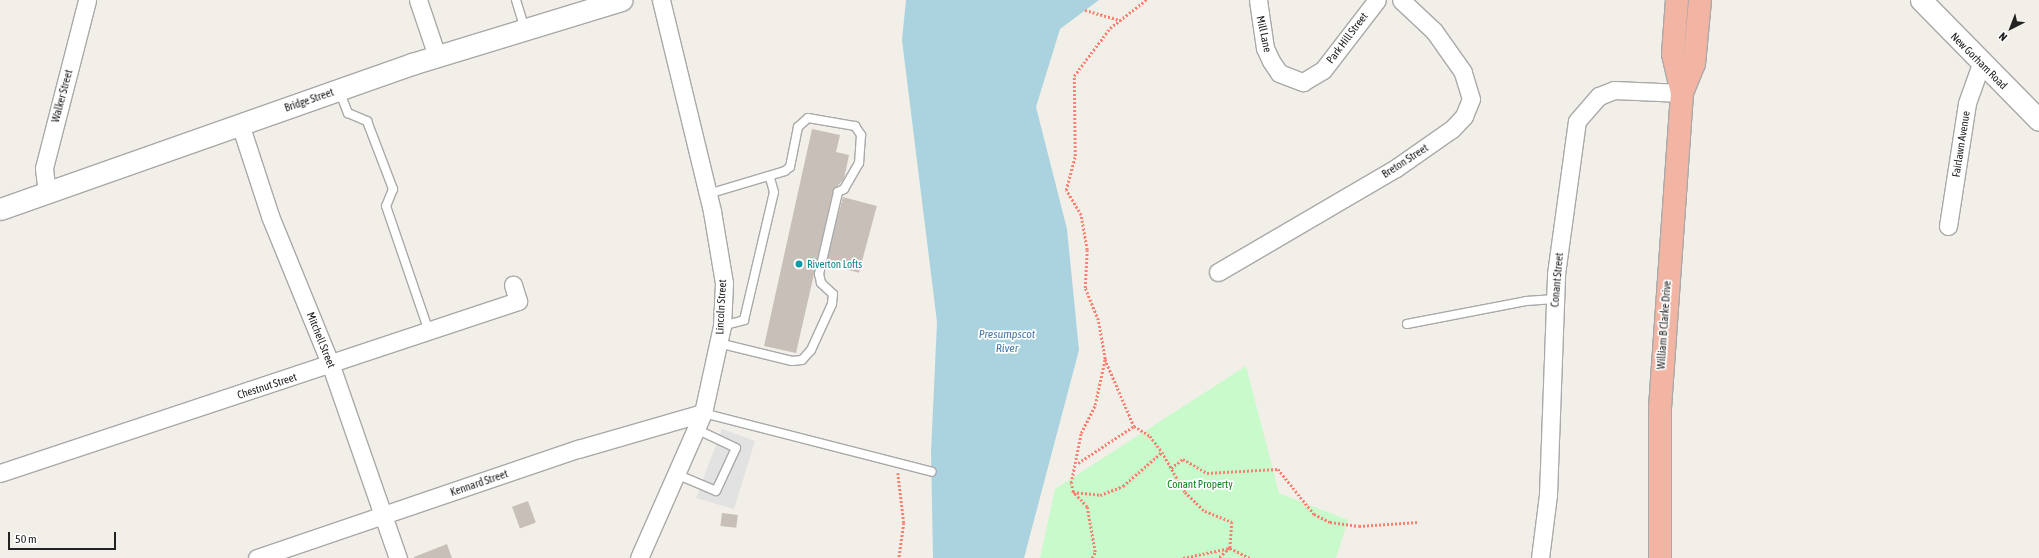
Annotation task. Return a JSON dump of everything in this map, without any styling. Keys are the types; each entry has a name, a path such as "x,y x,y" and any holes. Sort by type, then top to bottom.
{"highway":[{"path":"1677,0 1673,54 1682,93"},
{"path":"1682,93 1694,64 1700,0"},
{"name":"William B Clarke Drive","path":"1660,558 1660,400 1682,93"}],"street":[{"name":"Walker Street","path":"47,193 44,168 87,0"},
{"path":"418,0 437,56"},
{"name":"Bridge Street","path":"0,209 339,89 437,56 621,0"},
{"name":"Lincoln Street","path":"639,558 703,413 722,326 724,283 708,194 661,0"},
{"name":"Mill Lane","path":"1258,0 1265,48 1279,73 1294,78"},
{"name":"Park Hill Street","path":"1294,78 1303,82 1323,70 1378,0"},
{"name":"Breton Street","path":"1218,272 1396,168 1452,129 1464,116 1470,99 1463,72 1434,31 1401,0"},
{"name":"New Gorham Road","path":"1920,0 1981,64 2039,120"},
{"name":"Fairlawn Avenue","path":"1948,226 1967,103 1981,64"},
{"name":"Conant Street","path":"1540,558 1548,495 1555,299 1577,121 1599,96 1614,90 1682,93"},
{"name":"Mitchell Street","path":"240,124 270,216 330,363 398,558"},
{"name":"Chestnut Street","path":"0,473 428,329 518,301 513,285"},
{"name":"Kennard Street","path":"257,558 578,449 703,413"}],"lane":[{"path":"516,0 525,29"},
{"path":"339,89 348,114 367,121 394,190 386,206 428,329"},
{"path":"708,194 770,178 790,167 798,127 808,118 855,126 861,135 859,163 844,189 838,192 819,274 821,283 833,294 832,304 811,350 802,360 792,361 718,343"},
{"path":"722,326 744,320 774,192 770,178"},
{"path":"1407,324 1520,302 1555,299"},
{"path":"703,413 932,472"},
{"path":"676,474 716,491 736,448 696,430"}],"path":[{"path":"1146,0 1110,28 1074,76 1075,156 1066,190 1081,215 1087,250 1085,288 1098,320 1105,359 1134,426 1150,436 1162,452 1185,492 1205,511 1232,522 1230,548 1218,558"},
{"path":"1085,10 1122,20"},
{"path":"1092,558 1095,552 1087,507 1073,492 1071,483 1077,463 1081,433 1095,405 1105,359"},
{"path":"1077,463 1134,426"},
{"path":"1073,492 1100,495 1123,486 1162,452"},
{"path":"1171,468 1183,459 1207,473 1278,469 1314,514 1330,522 1359,526 1418,522"},
{"path":"897,463 904,523 898,558"},
{"path":"1183,558 1230,548 1250,558"}],"green space":[{"name":"Conant Property","path":"1246,366 1279,493 1348,520 1336,558 1040,558 1055,489"}],"shaded area":[{"path":"722,429 755,441 734,509 696,498"}],"water":[{"name":"Presumpscot River","path":"906,0 1099,0 1060,29 1036,107 1067,229 1079,350 1024,558 933,558 931,453 937,322 902,40"}],"building":[{"name":"Riverton Lofts","path":"812,129 840,135 836,152 849,155 844,179 833,191 796,353 764,346"},
{"path":"843,197 877,206 859,273 825,264"},
{"path":"528,501 536,523 520,528 512,507"},
{"path":"722,513 738,515 736,528 720,526"},
{"path":"447,544 452,558 414,558 414,557"}],"place":[{"name":"Riverton Lofts","path":"799,264"}]}
